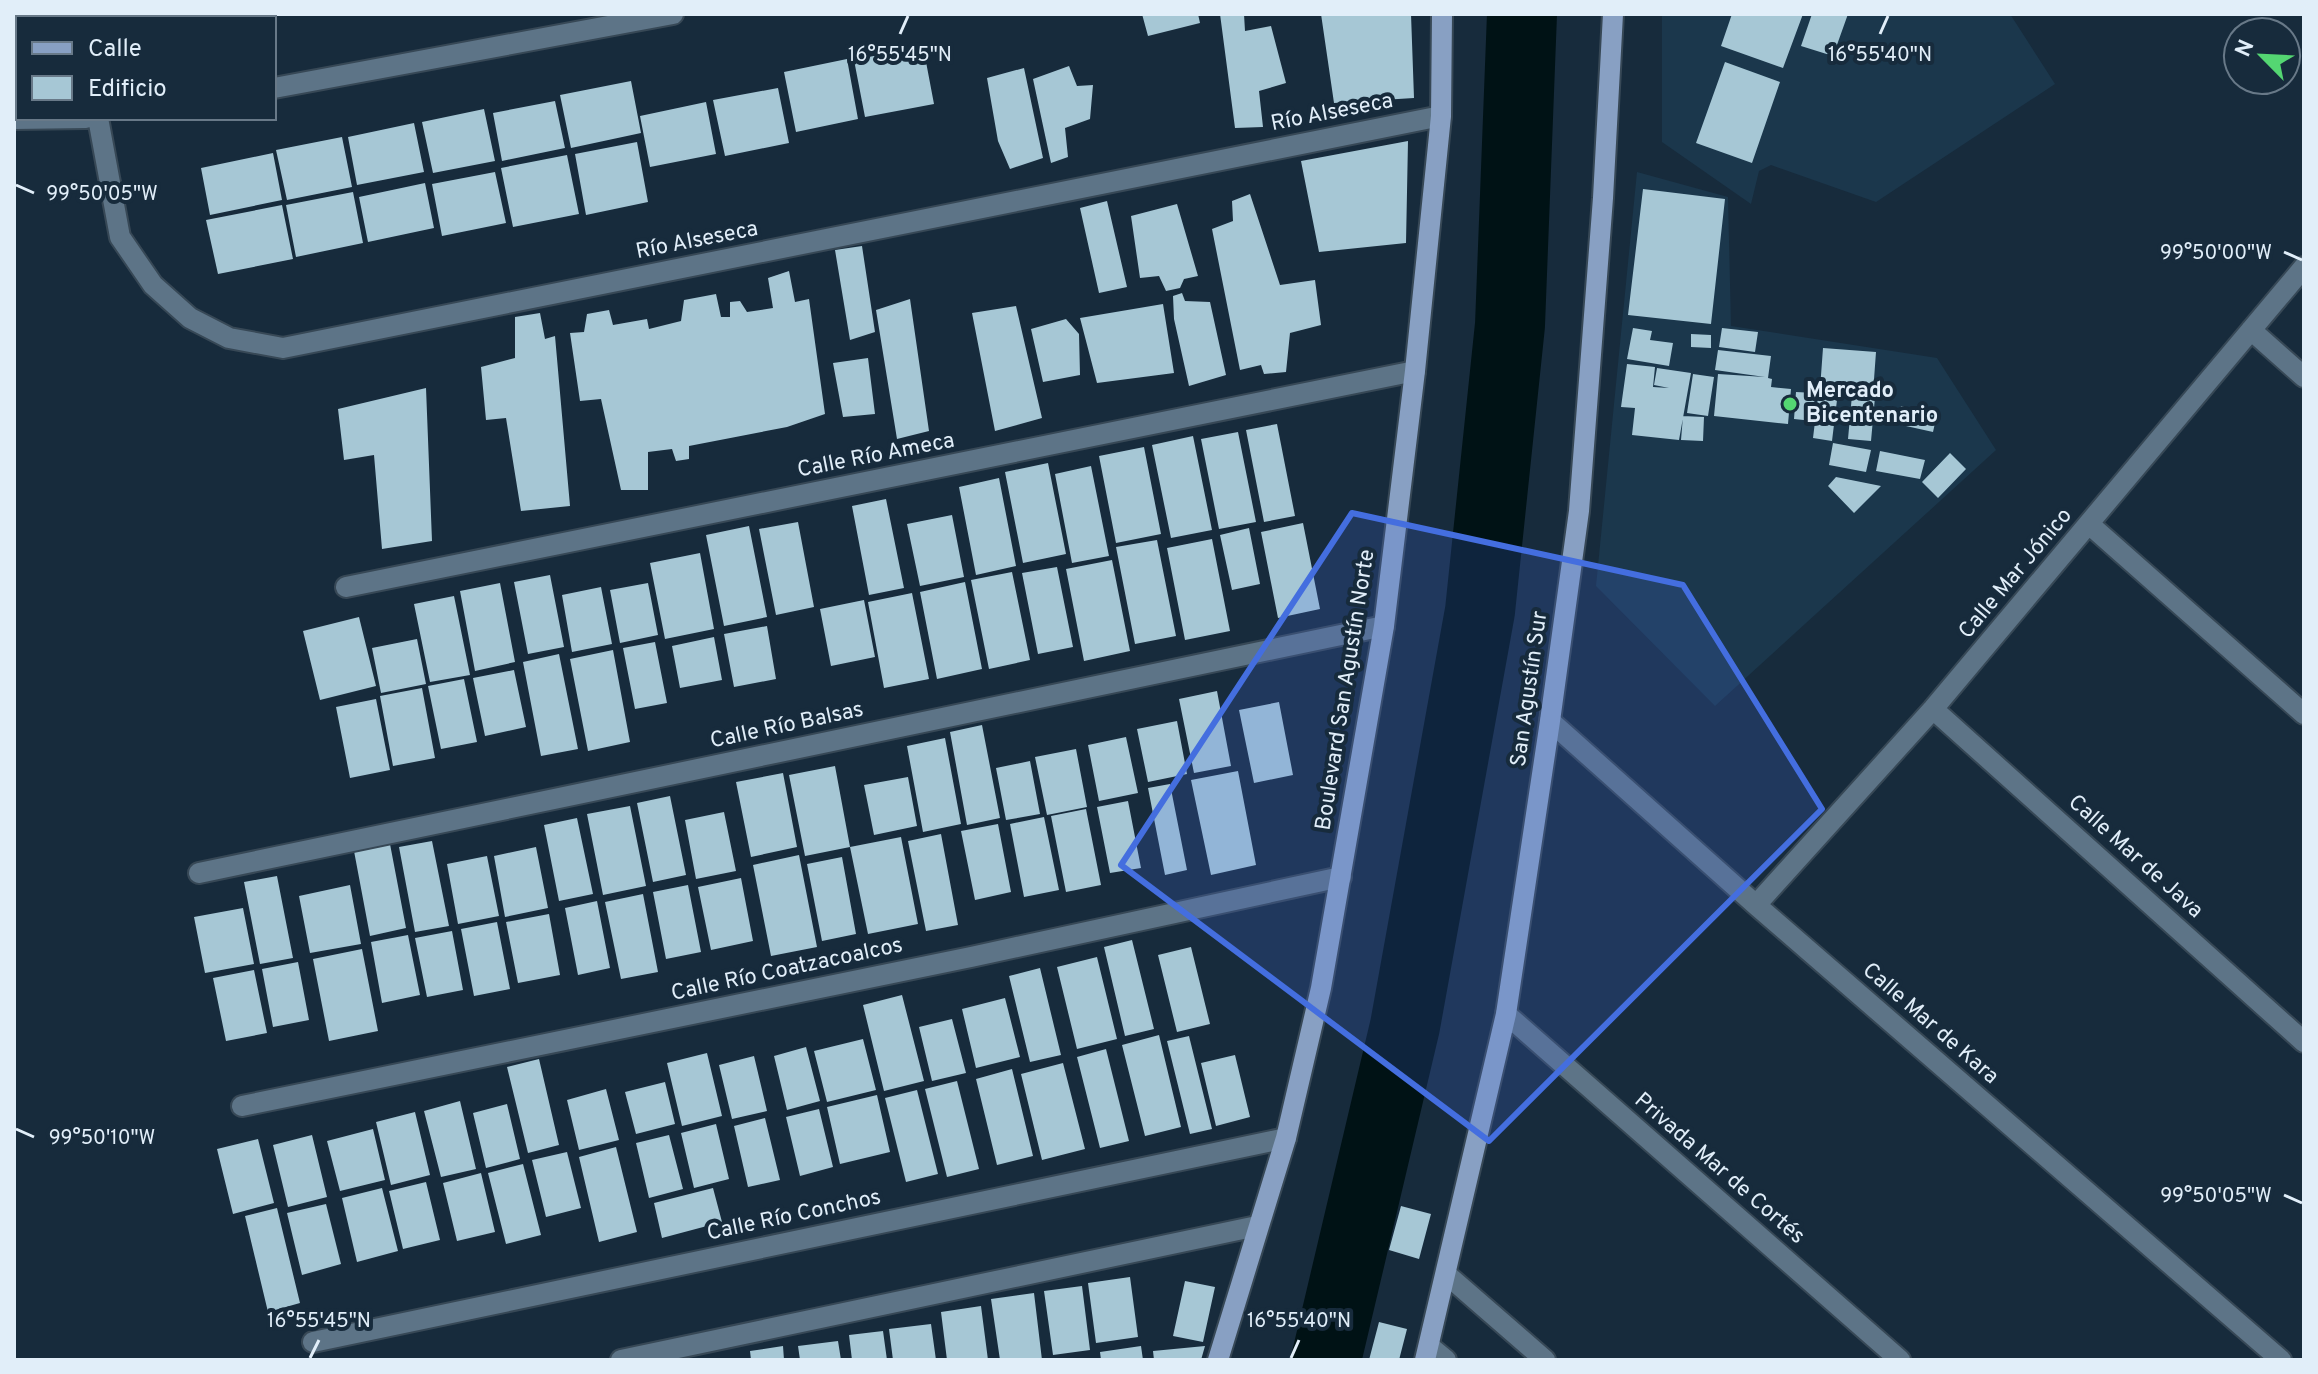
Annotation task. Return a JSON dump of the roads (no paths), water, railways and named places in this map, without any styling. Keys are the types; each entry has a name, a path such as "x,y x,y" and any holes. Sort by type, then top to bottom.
{"main road":[{"name":"Boulevard San Agustín Norte","path":"1218,1360 1286,1138 1321,988 1384,626 1415,371 1441,116 1442,14"},
{"name":"San Agustín Sur","path":"1427,1353 1506,1014 1550,721 1579,511 1603,198 1613,14"}],"street":[{"path":"276,88 673,14"},
{"name":"Río Alseseca","path":"98,120 120,237 153,285 190,318 229,338 283,348 1441,116"},
{"name":"Calle Mar Jónico","path":"1756,905 1933,709 2304,267"},
{"path":"2251,330 2304,377"},
{"name":"Calle Río Ameca","path":"346,587 1415,371"},
{"path":"2089,524 2304,714"},
{"name":"Calle Río Balsas","path":"199,873 1384,626"},
{"name":"Calle Mar de Java","path":"1933,709 2304,1042"},
{"name":"Calle Mar de Kara","path":"1550,721 1756,905 2281,1360"},
{"name":"Calle Río Coatzacoalcos","path":"242,1106 971,957 1341,877"},
{"name":"Privada Mar de Cortés","path":"1506,1014 1900,1360"},
{"name":"Calle Río Conchos","path":"313,1342 1286,1138"},
{"path":"621,1360 1257,1226"},
{"path":"1446,1274 1545,1360"},
{"path":"1427,1353 1446,1360"}],"waterway":[{"path":"1326,1360 1405,1026 1480,611 1510,325 1522,14"}],"place":[{"name":"Mercado Bicentenario","path":"1790,404"}]}
